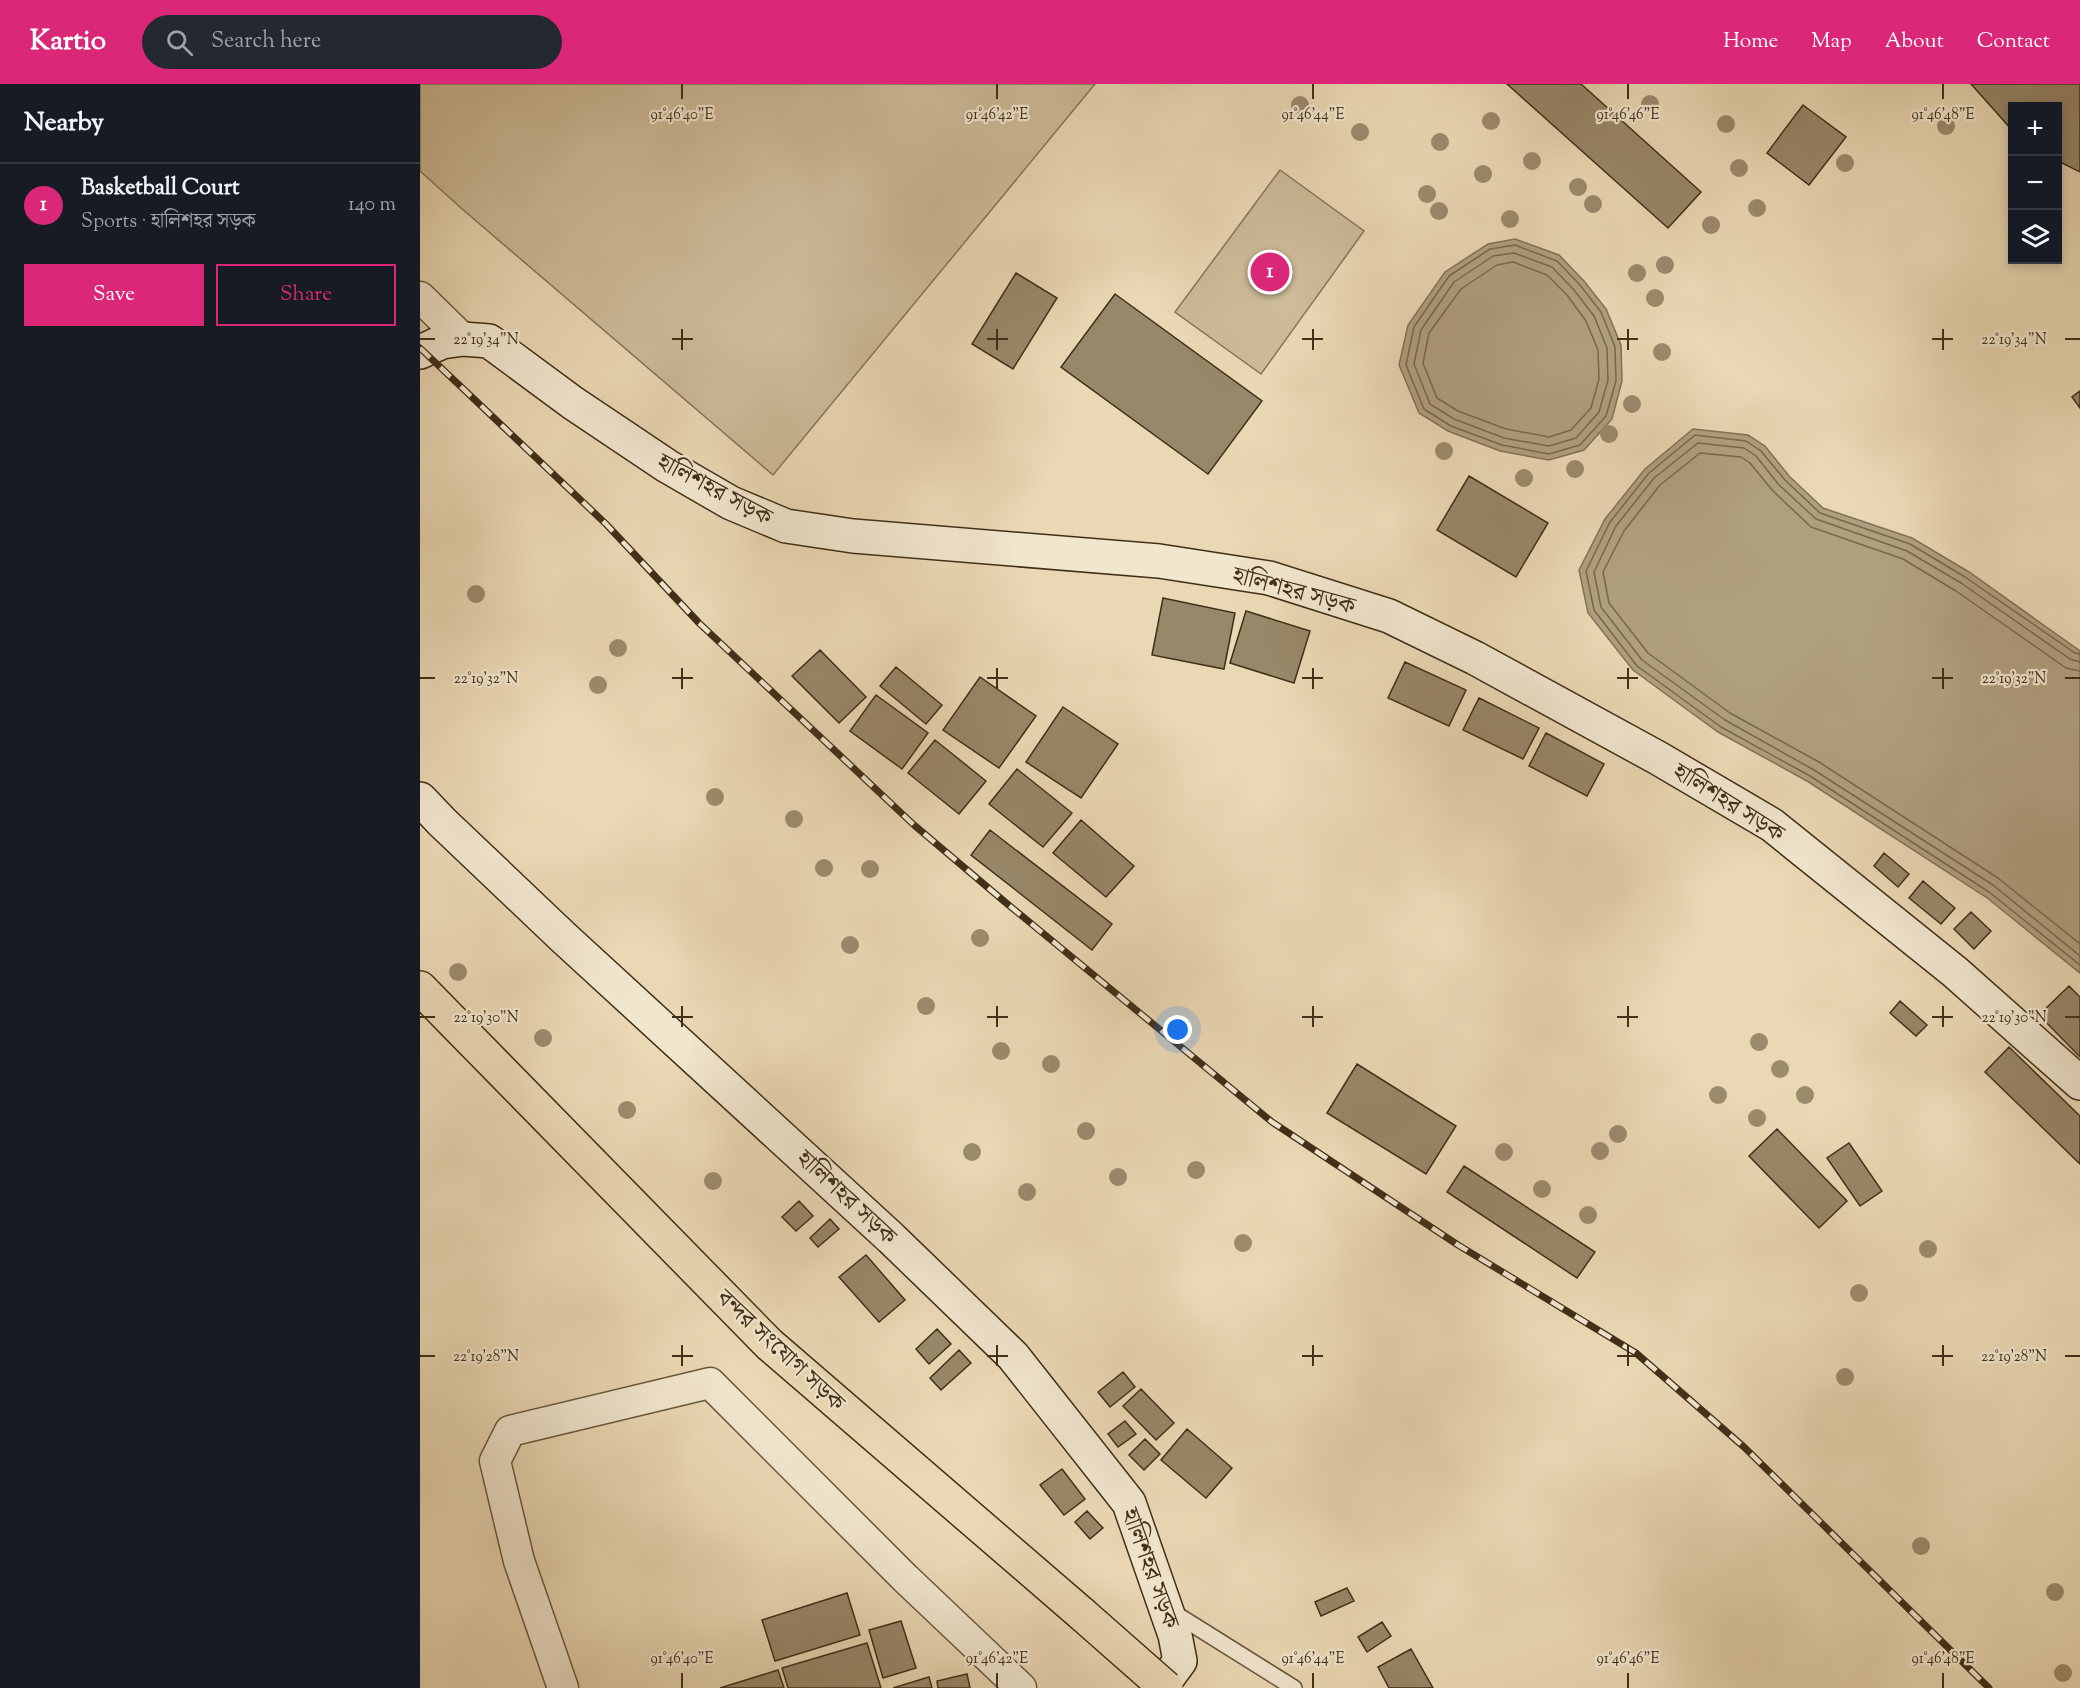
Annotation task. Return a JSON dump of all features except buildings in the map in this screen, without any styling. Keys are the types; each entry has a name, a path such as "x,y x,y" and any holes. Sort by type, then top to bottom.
{"highway":[{"name":"বন্দর সংযোগ সড়ক","path":"420,988 769,1344 1082,1614 1173,1674"}],"street":[{"path":"420,297 463,339"},
{"name":"হালিশহর সড়ক","path":"420,352 442,342 463,339 489,340 573,403 667,466 730,503 786,526 853,536 1159,561 1269,578 1389,616 1475,658 1658,758 1772,825 1955,972 2080,1083"},
{"name":"হালিশহর সড়ক","path":"420,799 555,929 891,1238 1013,1356 1129,1503 1175,1635 1173,1674"},
{"path":"563,1688 519,1561 495,1461 510,1431 710,1383 897,1570 1021,1688"},
{"path":"1160,1688 1173,1674"}],"lane":[{"path":"1166,1608 1294,1688"}],"shaded area":[{"path":"420,84 1095,84 773,475 420,171"},
{"path":"1280,170 1364,231 1261,374 1175,312"}],"water":[{"path":"1515,239 1559,255 1606,309 1621,345 1622,381 1612,419 1584,450 1549,460 1500,451 1448,431 1419,413 1399,365 1408,325 1445,272 1488,244"},
{"path":"1693,429 1748,435 1765,446 1789,476 1823,508 1912,538 1969,572 2080,651 2080,973 1986,897 1807,781 1718,732 1633,670 1588,613 1579,570 1605,519 1645,469"}],"railway":[{"path":"420,348 606,524 699,623 914,825 1272,1122 1458,1245 1636,1353 1744,1447 1989,1688"}],"place":[{"name":"Basketball Court","path":"1270,272"}]}
